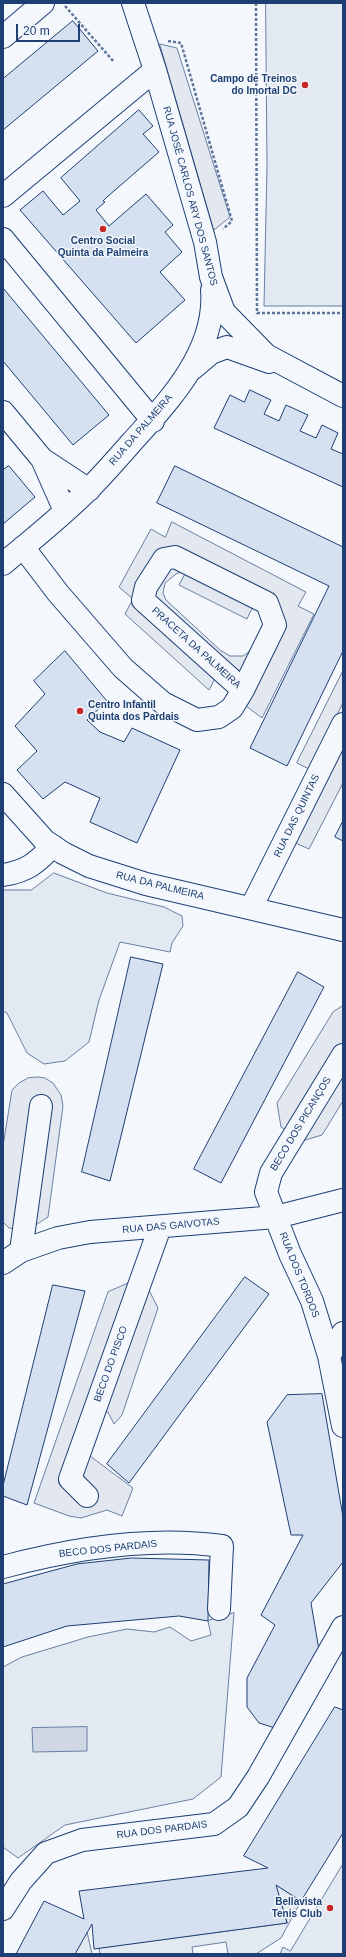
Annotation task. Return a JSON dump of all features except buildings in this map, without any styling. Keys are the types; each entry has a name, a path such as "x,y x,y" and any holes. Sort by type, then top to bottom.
{"street":[{"path":"3,37 43,3"},
{"name":"RUA JOSÉ CARLOS ARY DOS SANTOS","path":"133,3 155,70 205,242 210,277 224,312 266,356 343,396"},
{"path":"3,196 155,70"},
{"path":"3,239 153,420"},
{"path":"192,368 209,328 213,306 210,277"},
{"name":"RUA JOSÉ CARLOS ARY DOS SANTOS","path":"192,368 211,353 227,347 257,357 304,376"},
{"name":"RUA DA PALMEIRA","path":"3,564 88,490 153,420 192,368"},
{"path":"5,419 42,459 88,490"},
{"path":"42,459 65,511"},
{"name":"PRACETA DA PALMEIRA","path":"23,548 58,593 123,668 163,703 196,720 219,717 232,708 243,690 275,625 267,603 175,557 164,559 146,587 143,600 243,690"},
{"name":"RUA DAS QUINTAS","path":"251,908 343,724"},
{"name":"RUA DA PALMEIRA","path":"3,794 34,830 52,846 89,866 116,876 343,930"},
{"path":"3,875 18,872 34,865 52,846"},
{"name":"BECO DOS PICANÇOS","path":"276,1217 266,1192 271,1173 343,1055"},
{"path":"12,1257 41,1106"},
{"name":"RUA DAS GAIVOTAS","path":"12,1257 58,1238 90,1232 276,1217 343,1200"},
{"name":"RUA DOS TORDOS","path":"276,1217 290,1254 312,1301 329,1356 343,1426"},
{"name":"BECO DO PISCO","path":"87,1496 70,1479 160,1227"},
{"path":"329,1356 343,1333"},
{"name":"BECO DOS PARDAIS","path":"3,1567 52,1554 133,1544 195,1542 222,1546 219,1609"},
{"name":"RUA DOS PARDAIS","path":"3,1909 21,1881 46,1853 82,1840 214,1824 238,1807 258,1777 342,1628"}],"path":[{"path":"65,3 65,7 114,62"},
{"path":"256,3 257,314 343,313"},
{"path":"167,40 181,44 232,221 220,233"}],"shaded area":[{"path":"266,3 343,3 343,306 264,306 267,167"},
{"path":"160,44 177,48 230,217 214,230"},
{"path":"172,522 306,592 298,606 314,614 262,718 246,706 217,675 209,690 125,614 133,599 119,587 151,529 165,537","holes":["186,572 179,585 247,619 253,606 264,615 264,626 250,651 243,656 230,656 220,650 166,600 163,593 165,583 176,574"]},
{"path":"343,671 343,703 309,769 297,763"},
{"path":"343,741 343,783 309,849 293,842"},
{"path":"54,873 107,893 164,907 182,916 183,926 172,943 170,952 120,942 99,1000 89,1042 65,1061 44,1064 27,1053 7,1013 3,1011 3,890 31,890"},
{"path":"343,1006 343,1101 322,1135 302,1141 281,1127 277,1103 333,1012"},
{"path":"28,1078 45,1078 53,1083 61,1095 63,1106 48,1217 28,1230 9,1228 3,1222 3,1146 12,1090 19,1083"},
{"path":"129,1283 148,1288 158,1308 122,1415 114,1424 108,1412 106,1412 90,1456 133,1488 122,1516 107,1510 81,1518 69,1516 34,1503 108,1292"},
{"path":"234,1613 221,1777 193,1799 65,1825 18,1858 3,1847 3,1667 22,1657 88,1637 127,1629 154,1632 170,1627 191,1641 211,1635 208,1621"},
{"path":"87,1727 87,1751 33,1752 32,1728"},
{"name":"Bellavista Tenis Club","path":"343,1864 343,1954 280,1954 283,1947 290,1951"},
{"path":"276,1885 301,1901 281,1938 256,1954 228,1954 226,1942 192,1947 193,1954 100,1954 99,1948 287,1923"},
{"path":"87,1932 92,1954 75,1954"}],"place":[{"name":"Campo de Treinos do Imortal DC","path":"305,85"},
{"name":"Centro Social Quinta da Palmeira","path":"103,229"},
{"name":"Centro Infantil Quinta dos Pardais","path":"80,711"},
{"name":"Bellavista Tenis Club","path":"330,1908"}]}
